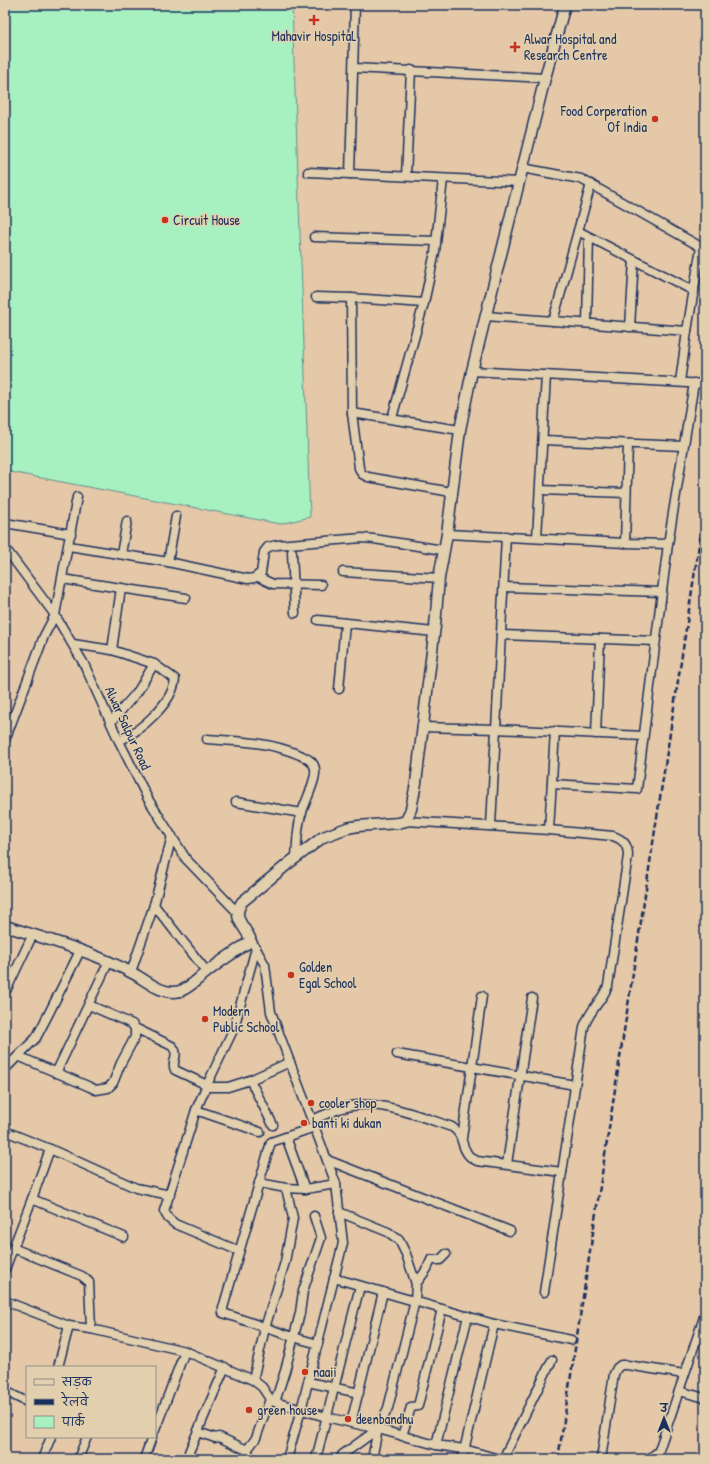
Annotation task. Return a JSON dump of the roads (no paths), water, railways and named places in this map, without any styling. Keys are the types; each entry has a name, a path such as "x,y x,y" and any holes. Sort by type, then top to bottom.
{"street":[{"path":"350,174 355,5"},
{"path":"406,821 411,809 416,783 439,578 447,534 451,492 460,430 472,371 522,168 565,5"},
{"path":"354,68 545,78"},
{"path":"406,176 411,70"},
{"path":"522,168 581,179 701,247 686,330 680,382"},
{"path":"308,172 519,182"},
{"path":"392,418 424,303 436,241 443,179"},
{"path":"553,321 591,184"},
{"path":"578,231 694,291"},
{"path":"314,237 436,241"},
{"path":"587,324 589,237"},
{"path":"630,327 634,260"},
{"path":"316,297 424,303"},
{"path":"351,298 352,412 359,468 362,474 368,477 451,492"},
{"path":"486,316 686,330"},
{"path":"472,371 705,384"},
{"path":"537,538 546,375"},
{"path":"552,784 636,789 668,544 694,383"},
{"path":"352,412 460,430"},
{"path":"543,440 683,446"},
{"path":"625,543 628,444"},
{"path":"540,490 626,493"},
{"path":"5,740 44,636 55,615 77,497"},
{"path":"168,562 176,516"},
{"path":"121,554 127,521"},
{"path":"5,523 71,534"},
{"path":"447,534 668,544"},
{"path":"491,826 506,536"},
{"path":"69,546 168,562 248,579 258,577 262,573 264,552 268,547 277,545 362,538 443,550"},
{"name":"Alwar Salpur Road","path":"5,548 55,615 73,644 148,799 186,859 238,913"},
{"path":"292,552 296,613"},
{"path":"343,572 439,578"},
{"path":"258,577 273,584 321,585"},
{"path":"62,579 186,598"},
{"path":"504,587 662,592"},
{"path":"112,650 121,588"},
{"path":"318,620 434,632"},
{"path":"339,689 345,623"},
{"path":"501,635 655,640"},
{"path":"596,734 600,638"},
{"path":"73,644 112,650 154,664 175,679 174,686 161,706 146,724 131,735 119,741"},
{"path":"111,722 138,691 154,664"},
{"path":"422,727 643,736"},
{"path":"549,830 555,732"},
{"path":"207,739 271,745 307,758 313,763 316,769 315,777 302,813 296,858"},
{"path":"236,802 302,813"},
{"path":"287,1459 301,1410 343,1243 336,1184 271,1012 265,965 238,918 238,913 239,907 247,896 323,837 347,828 406,821 549,830 613,836 625,842 628,848 627,864 608,986 602,999 587,1017 585,1022 544,1292"},
{"path":"131,972 154,905 172,836"},
{"path":"154,905 207,972"},
{"path":"5,926 33,934 109,961 170,993 186,989 249,942 250,938"},
{"path":"5,993 33,934"},
{"path":"239,1251 175,1224 168,1218 164,1211 196,1110 234,1028 256,948"},
{"path":"5,1069 36,1038 80,951"},
{"path":"56,1073 109,961"},
{"path":"462,1138 482,996"},
{"path":"507,1164 532,998"},
{"path":"89,1005 132,1024 135,1028 172,1046 176,1053 175,1070 206,1086 228,1087 250,1080 290,1062"},
{"path":"18,1056 96,1090 103,1090 108,1088 112,1083 120,1063 135,1037 135,1028"},
{"path":"397,1054 520,1076 575,1084"},
{"path":"250,1080 273,1125"},
{"path":"318,1344 223,1313 223,1308 239,1251 271,1142 286,1137 344,1107 359,1105 375,1106 404,1112 458,1130 466,1152 470,1157 477,1161 562,1172"},
{"path":"196,1110 260,1132"},
{"path":"5,1131 50,1149 136,1188 170,1195"},
{"path":"286,1137 305,1189"},
{"path":"5,1269 50,1149"},
{"path":"327,1160 510,1231"},
{"path":"259,1183 286,1188 305,1189 336,1184"},
{"path":"253,1380 285,1262 293,1218 286,1188"},
{"path":"32,1200 124,1237"},
{"path":"339,1212 388,1232 399,1240 406,1254 416,1284 415,1301 388,1408 378,1429 372,1459"},
{"path":"247,1450 256,1438 285,1371 300,1313 303,1291 322,1238 314,1216"},
{"path":"13,1248 82,1276 89,1282 91,1329"},
{"path":"416,1284 432,1260 440,1260 446,1254"},
{"path":"334,1278 494,1324 571,1340"},
{"path":"316,1459 360,1286"},
{"path":"352,1423 383,1292"},
{"path":"5,1301 69,1326 91,1329 186,1351 253,1380 262,1387 272,1400 301,1410 436,1445 499,1459"},
{"path":"402,1436 412,1407 418,1406 442,1309"},
{"path":"648,1459 657,1456 705,1314"},
{"path":"436,1445 468,1316"},
{"path":"462,1459 494,1324"},
{"path":"58,1366 69,1326"},
{"path":"156,1427 186,1351"},
{"path":"503,1459 552,1360"},
{"path":"601,1459 612,1382 617,1368 627,1365 684,1374"},
{"path":"189,1452 225,1367"},
{"path":"308,1382 359,1393"},
{"path":"5,1391 26,1402"},
{"path":"679,1391 705,1398"},
{"path":"342,1459 342,1456 378,1429"},
{"path":"198,1432 215,1438 219,1437 247,1450 251,1459"},
{"path":"42,1459 51,1438"},
{"path":"78,1459 87,1438"},
{"path":"144,1459 152,1438"}],"railway":[{"path":"558,1459 705,506"}],"place":[{"name":"Mahavir HospitaL","path":"314,20"},
{"name":"Alwar Hospital and Research Centre","path":"515,47"},
{"name":"Food Corperation Of India","path":"655,119"},
{"name":"Circuit House","path":"165,220"},
{"name":"Golden Egal School","path":"291,975"},
{"name":"Modern Public School","path":"205,1019"},
{"name":"cooler shop","path":"311,1103"},
{"name":"banti ki dukan","path":"304,1123"},
{"name":"naaii","path":"305,1372"},
{"name":"green house","path":"249,1410"},
{"name":"deenbandhu","path":"348,1419"}]}
